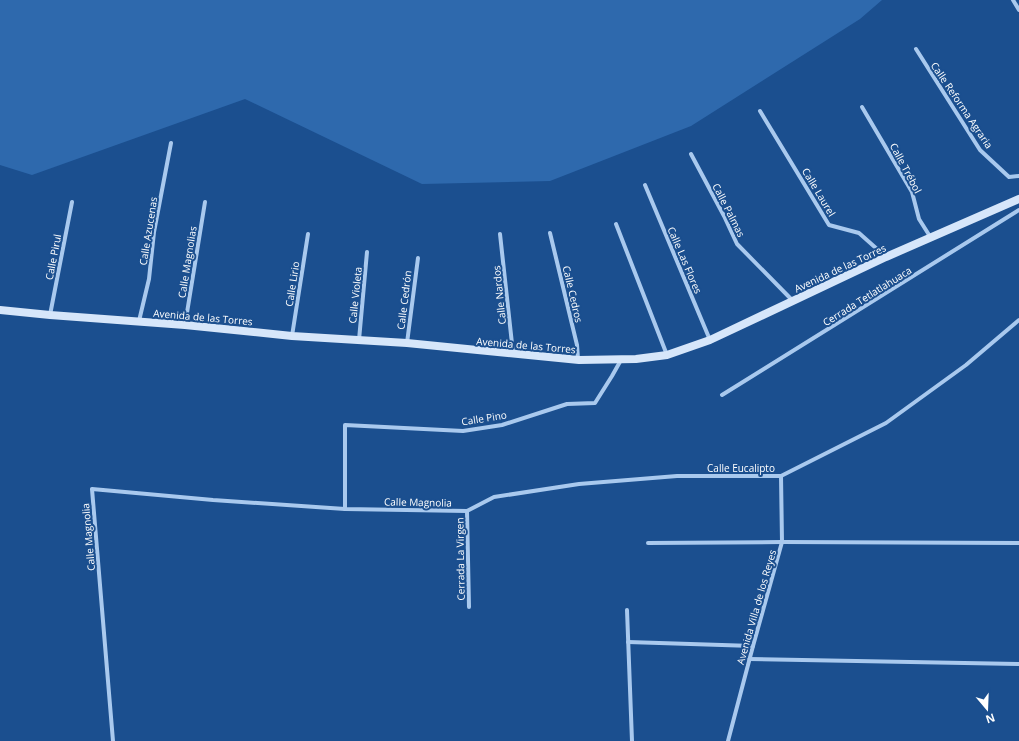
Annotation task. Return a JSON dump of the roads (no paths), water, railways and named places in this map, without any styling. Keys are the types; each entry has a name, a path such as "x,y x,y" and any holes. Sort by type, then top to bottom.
{"main road":[{"name":"Avenida de las Torres","path":"0,310 50,316 186,325 292,336 407,343 578,360 636,359 667,355 710,340 886,257 1019,200"}],"street":[{"path":"1013,0 1019,10"},
{"name":"Calle Reforma Agraria","path":"916,49 980,150 1009,177 1019,176"},
{"name":"Calle Trébol","path":"862,107 912,192 919,219 931,238"},
{"name":"Calle Laurel","path":"760,111 829,225 859,233 886,257"},
{"name":"Calle Azucenas","path":"139,322 149,279 154,232 171,143"},
{"name":"Calle Palmas","path":"691,154 737,244 793,301"},
{"name":"Calle Las Flores","path":"645,185 710,340"},
{"name":"Calle Pirul","path":"50,316 72,202"},
{"name":"Calle Magnolias","path":"186,325 204,202"},
{"name":"Cerrada Tetlatlahuaca","path":"722,395 1019,210"},
{"path":"616,224 667,355"},
{"name":"Calle Cedros","path":"550,233 577,345 578,360"},
{"name":"Calle Lirio","path":"292,336 308,234"},
{"name":"Calle Nardos","path":"500,234 513,354"},
{"name":"Calle Violeta","path":"359,340 367,252"},
{"name":"Calle Cedrón","path":"407,343 418,258"},
{"name":"Calle Eucalipto","path":"467,511 494,497 579,484 677,476 781,476 886,423 966,365 1019,320"},
{"name":"Calle Pino","path":"345,509 345,425 463,431 502,425 567,404 595,403 621,360"},
{"name":"Avenida Villa de los Reyes","path":"728,741 782,542 781,476"},
{"name":"Calle Magnolia","path":"113,741 92,489 345,509 467,511"},
{"name":"Cerrada La Virgen","path":"467,511 469,607"},
{"path":"648,543 1019,543"},
{"path":"627,610 632,741"},
{"path":"628,642 753,646"},
{"path":"749,660 1019,664"}]}
